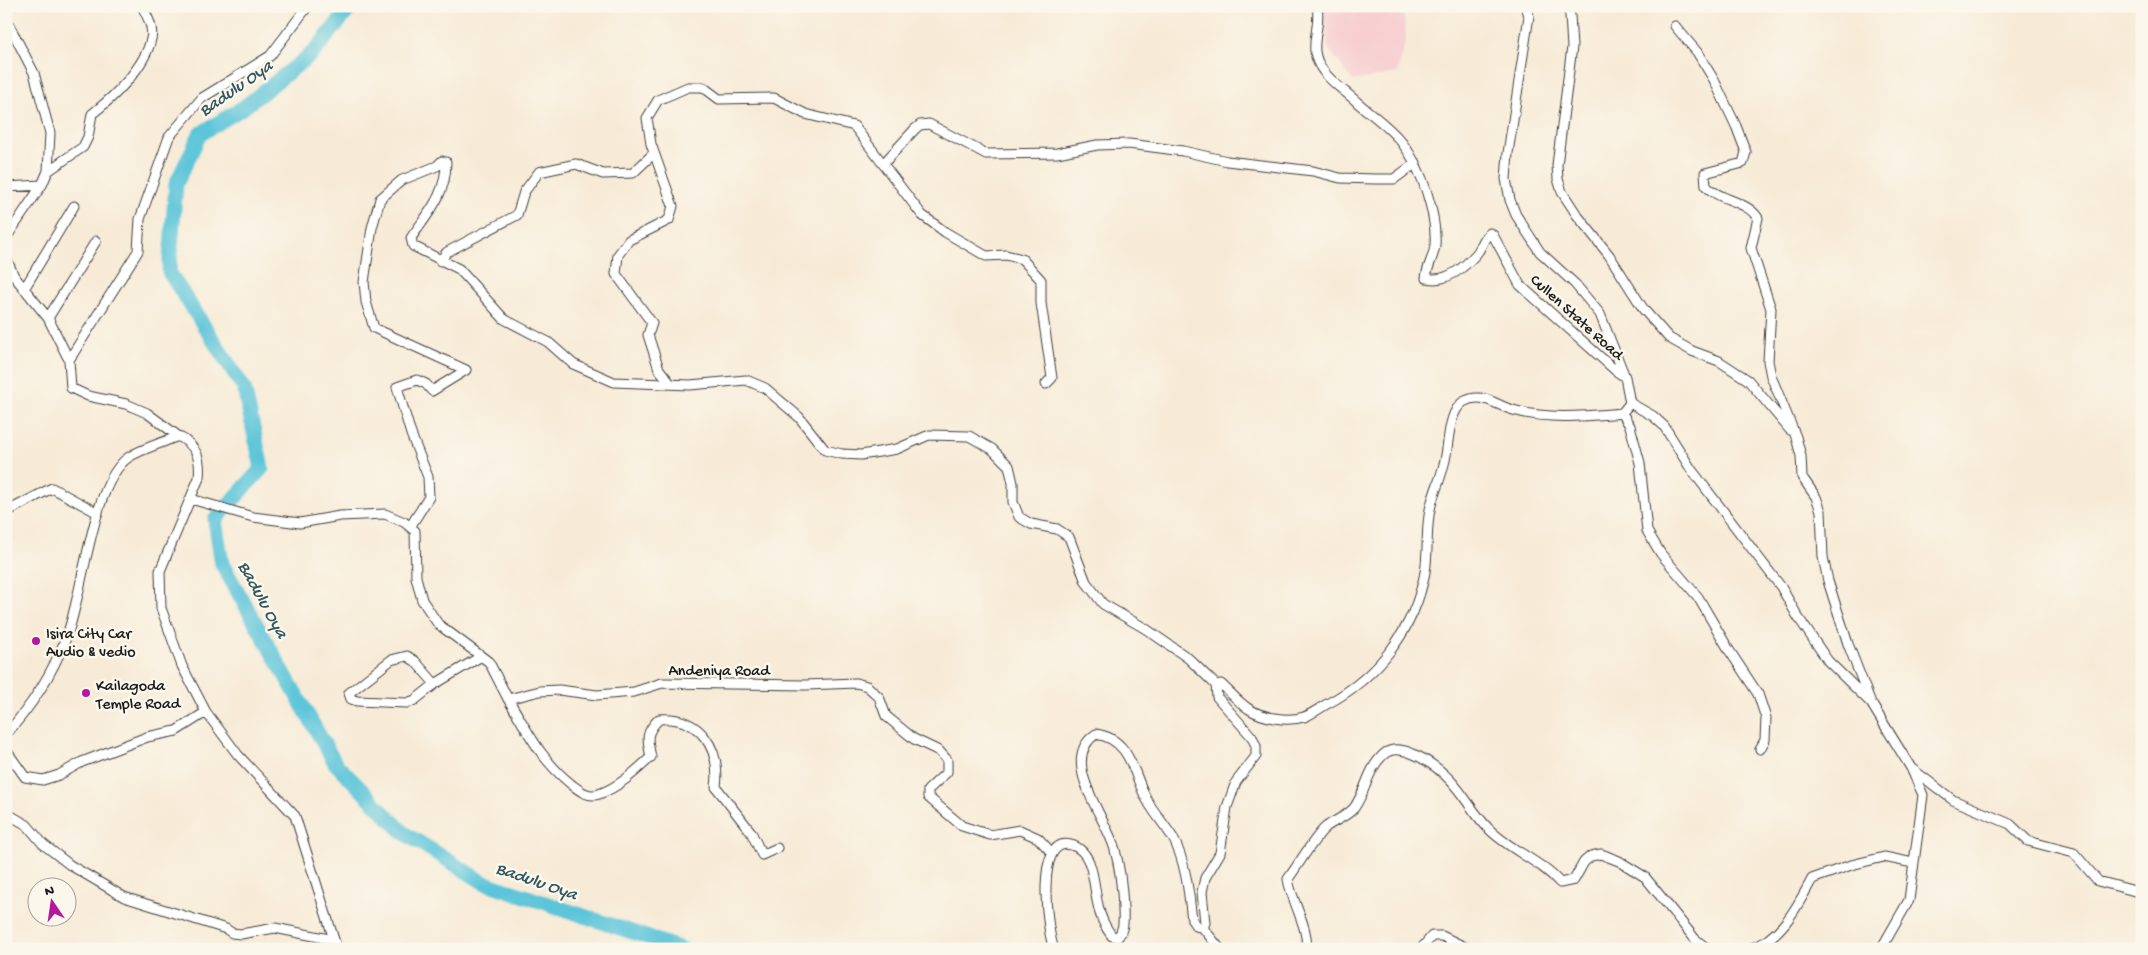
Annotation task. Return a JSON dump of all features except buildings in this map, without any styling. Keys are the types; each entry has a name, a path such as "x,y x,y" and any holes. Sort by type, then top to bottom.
{"street":[{"path":"48,171 84,148 92,114 113,98 143,59 152,38 150,21 142,6"},
{"path":"69,360 138,251 140,220 169,137 202,98 270,56 308,6"},
{"name":"Cullen State Road","path":"1317,6 1319,14 1313,48 1324,72 1390,130 1403,144 1416,163 1427,194 1434,224 1435,245 1426,278 1436,280 1452,275 1477,253 1486,236 1490,233 1493,235 1520,285 1625,377"},
{"path":"1216,685 1221,684 1249,709 1268,716 1292,719 1304,717 1340,697 1380,666 1396,644 1416,608 1426,571 1426,534 1431,504 1443,474 1453,416 1462,403 1478,397 1490,399 1511,410 1532,414 1586,416 1622,413 1630,403 1625,377 1600,314 1575,284 1540,252 1516,215 1510,200 1506,180 1508,153 1528,16 1526,6"},
{"path":"1567,6 1570,15 1572,47 1557,165 1558,179 1562,192 1577,215 1609,255 1644,310 1669,338 1692,351 1719,361 1748,380 1796,437"},
{"path":"6,19 34,73 50,133 48,171 42,185 6,238"},
{"path":"1675,26 1697,52 1714,80 1746,152 1743,163 1705,174 1706,186 1711,192 1752,209 1758,218 1751,248 1771,309 1768,361 1771,376 1796,437 1801,456 1802,476 1816,497 1821,510 1823,557 1828,582 1848,644 1871,703 1911,768 1923,795 1913,864 1913,883 1909,900 1881,949"},
{"path":"670,382 659,369 648,335 652,323 616,274 618,255 629,240 669,220 673,206 654,153 647,118 658,100 688,87 703,87 719,99 774,98 805,114 854,126 922,214 945,232 986,256 1006,255 1022,259 1040,280 1041,303 1052,378 1046,384"},
{"path":"884,163 915,129 920,125 930,124 986,154 1057,153 1097,145 1129,144 1183,150 1227,161 1313,171 1340,178 1375,179 1394,179 1416,163"},
{"path":"440,261 447,252 517,215 524,192 539,172 576,164 603,174 633,173 654,153"},
{"path":"410,527 429,497 428,477 397,387 417,380 426,384 432,390 466,370 374,328 366,302 364,282 372,228 380,200 402,180 437,166 442,161 446,162 446,178 439,197 411,238 413,246 459,269 504,319 548,342 573,364 614,382 643,384 670,382 690,385 746,380 766,388 799,417 825,450 842,454 861,455 897,448 929,435 969,436 992,449 1009,466 1013,483 1013,502 1018,516 1031,524 1057,528 1069,537 1086,582 1103,604 1146,629 1188,658 1216,685 1217,697 1252,737 1256,746 1256,756 1236,782 1227,807 1220,853 1204,878 1202,892 1206,923 1203,928"},
{"path":"6,187 42,185"},
{"path":"24,289 74,206"},
{"path":"48,318 96,241"},
{"path":"6,258 14,276 48,318 69,360 71,388 88,396 126,404 147,412 178,436 188,441 197,452 200,465 199,478 160,571 161,608 182,666 206,712 238,755 295,816 336,944"},
{"path":"1630,403 1653,416 1664,426 1691,469 1781,587 1798,617 1828,661 1871,703"},
{"path":"1622,413 1630,426 1640,463 1647,531 1661,554 1698,597 1729,650 1758,694 1766,718 1765,740 1760,749"},
{"path":"6,734 28,710 51,671 67,636 98,513 112,475 128,457 178,436"},
{"path":"6,512 52,488 98,513"},
{"path":"191,499 270,520 300,523 340,516 385,514 404,522 415,531 416,577 422,600 438,624 489,662 508,699 543,758 556,772 584,794 597,795 632,775 651,757 648,743 650,728 659,719 673,718 693,725 712,747 718,772 716,787 751,832 762,855 777,848"},
{"path":"434,684 416,661 407,656 391,660 349,693 351,699 357,701 407,703 415,700 434,684 480,657"},
{"name":"Andeniya Road","path":"508,699 540,690 559,690 597,695 634,692 662,683 806,685 856,683 867,686 879,697 886,716 914,739 939,751 947,760 947,772 928,790 928,797 962,826 990,835 1020,830 1038,838 1052,853"},
{"path":"6,750 25,777 43,780 59,775 82,762 147,737 176,731 206,712"},
{"path":"1054,949 1050,939 1047,913 1046,869 1052,853 1059,846 1070,844 1082,850 1091,866 1098,907 1105,926 1112,936 1118,937 1123,930 1122,894 1115,848 1090,797 1081,762 1082,751 1088,740 1096,734 1105,735 1118,743 1129,756 1147,800 1173,839 1182,862 1192,920 1196,926 1203,928 1220,949"},
{"path":"1306,949 1307,939 1290,892 1288,879 1325,828 1343,818 1354,808 1372,769 1389,750 1397,749 1407,751 1437,768 1451,782 1473,813 1490,831 1552,873 1560,883 1574,880 1584,862 1591,856 1601,854 1619,861 1645,877 1695,938 1708,949"},
{"path":"1911,768 1918,771 1953,800 2010,824 2028,841 2074,853 2098,881 2142,893"},
{"path":"6,813 27,825 44,844 70,866 124,897 226,929 232,933 241,934 275,928 336,944"},
{"path":"1749,949 1772,937 1794,912 1812,879 1851,865 1884,857 1913,864"},
{"path":"1421,949 1432,936 1442,936 1469,949"}],"shaded area":[{"path":"1323,6 1403,6 1406,40 1397,73 1353,81 1328,48"}],"waterway":[{"name":"Badulu Oya","path":"352,6 314,52 244,107 200,134 176,184 169,272 244,388 262,468 215,520 222,564 335,763 404,833 483,882 682,949"}],"place":[{"name":"Isira City Car Audio & vedio","path":"36,641"},
{"name":"Kailagoda Temple Road","path":"86,693"}]}
